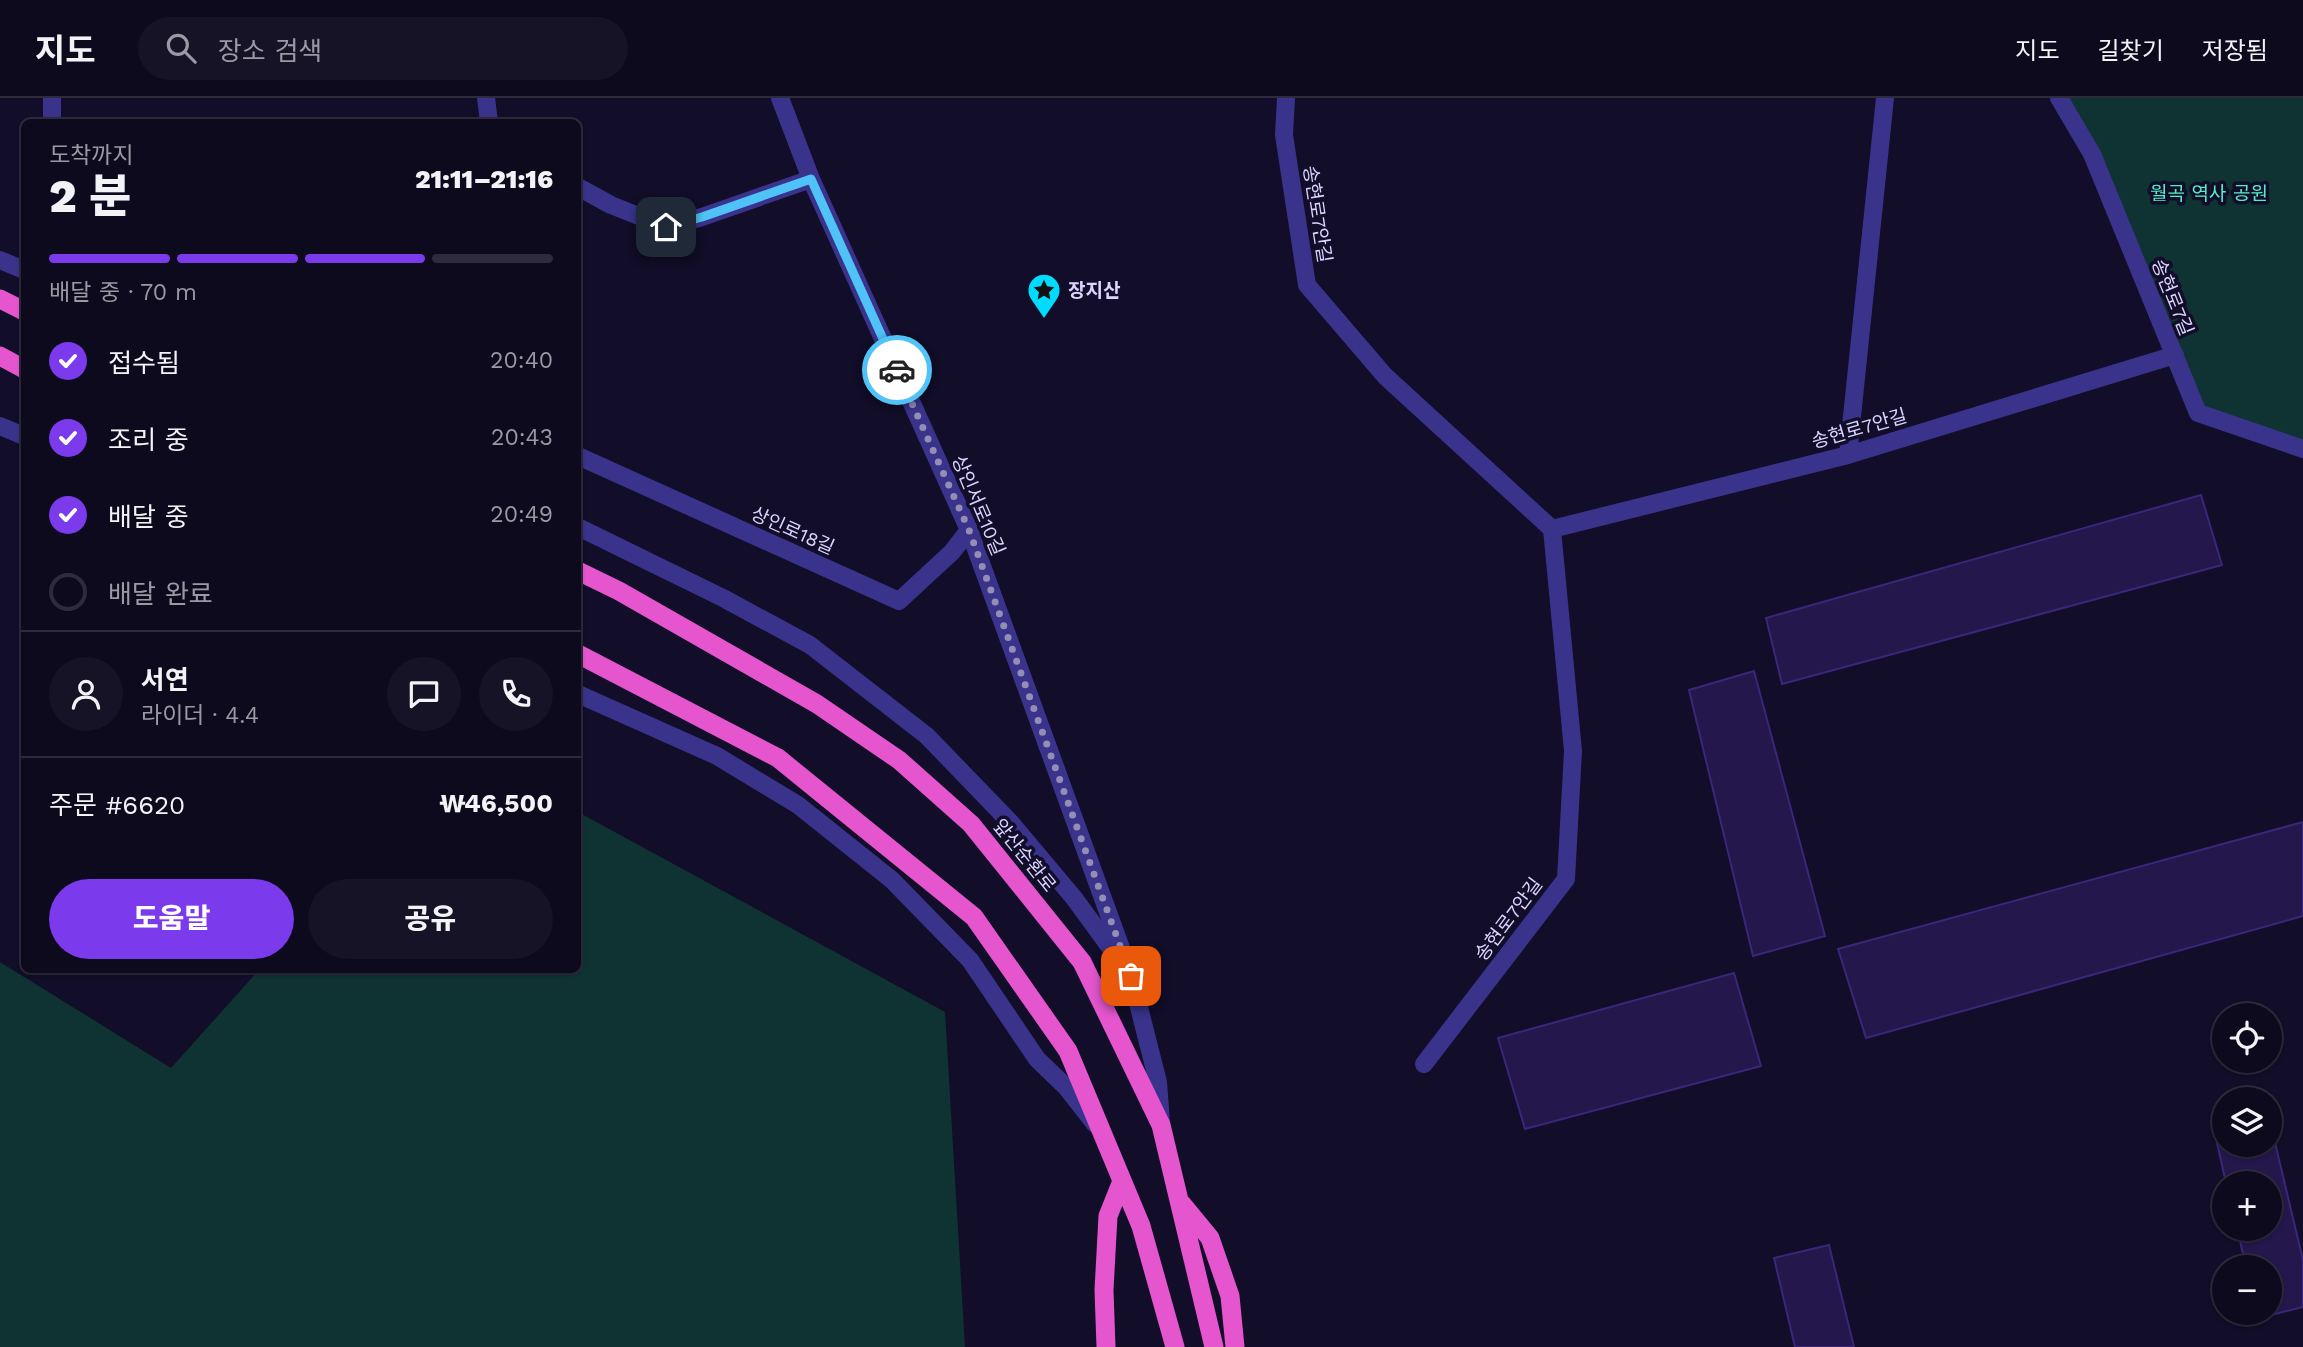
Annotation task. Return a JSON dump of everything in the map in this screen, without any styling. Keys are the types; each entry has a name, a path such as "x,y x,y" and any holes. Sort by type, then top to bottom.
{"highway":[{"path":"0,299 21,310"},
{"path":"0,356 21,367"},
{"name":"앞산순환로","path":"581,572 619,590 817,704 899,760 971,824 1082,962 1161,1125 1214,1347"},
{"path":"581,656 779,758 974,917 1068,1051 1141,1227 1175,1347"},
{"path":"1106,1347 1104,1290 1108,1216 1122,1181"},
{"path":"1179,1200 1210,1238 1230,1296 1235,1347"}],"street":[{"path":"51,119 52,98"},
{"path":"486,98 489,119"},
{"name":"상인서로10길","path":"780,98 811,179 969,530 1131,976 1158,1082 1161,1125"},
{"name":"송현로7안길","path":"1286,98 1284,135 1307,285 1385,376 1552,529 1573,751 1566,879 1424,1064"},
{"path":"1848,454 1885,98"},
{"name":"송현로7길","path":"2059,98 2092,154 2198,413 2303,449"},
{"path":"581,189 611,205 666,227 811,179"},
{"path":"0,260 21,269"},
{"name":"송현로7안길","path":"1552,529 1848,454 2175,355"},
{"path":"0,426 21,435"},
{"name":"상인로18길","path":"581,457 899,601 952,552 969,530"},
{"path":"581,528 723,598 810,645 927,736 1012,823 1074,898 1131,976"},
{"path":"581,695 717,756 798,805 892,880 970,961 1037,1059 1066,1087 1102,1132"}],"green space":[{"name":"월곡 역사 공원","path":"2057,98 2303,98 2303,449 2198,413 2092,154"},
{"path":"581,814 945,1012 965,1347 0,1347 0,962 171,1068 256,973 581,973"}],"building":[{"path":"2201,495 2222,565 1782,684 1766,618"},
{"path":"1754,671 1825,936 1753,956 1689,690"},
{"path":"2303,822 2303,916 1866,1038 1838,949"},
{"path":"1734,973 1761,1066 1525,1129 1498,1038"},
{"path":"2220,1157 2278,1157 2282,1171 2223,1171"},
{"path":"2282,1172 2303,1260 2303,1307 2282,1312 2282,1255 2243,1255 2240,1241 2282,1241"},
{"path":"1829,1245 1854,1347 1795,1347 1774,1258"}],"way so far":[{"path":"897,370 969,530 1131,976"}],"place":[{"name":"장지산","path":"1044,320"}],"route":[{"path":"666,227 811,179 897,370"}]}
